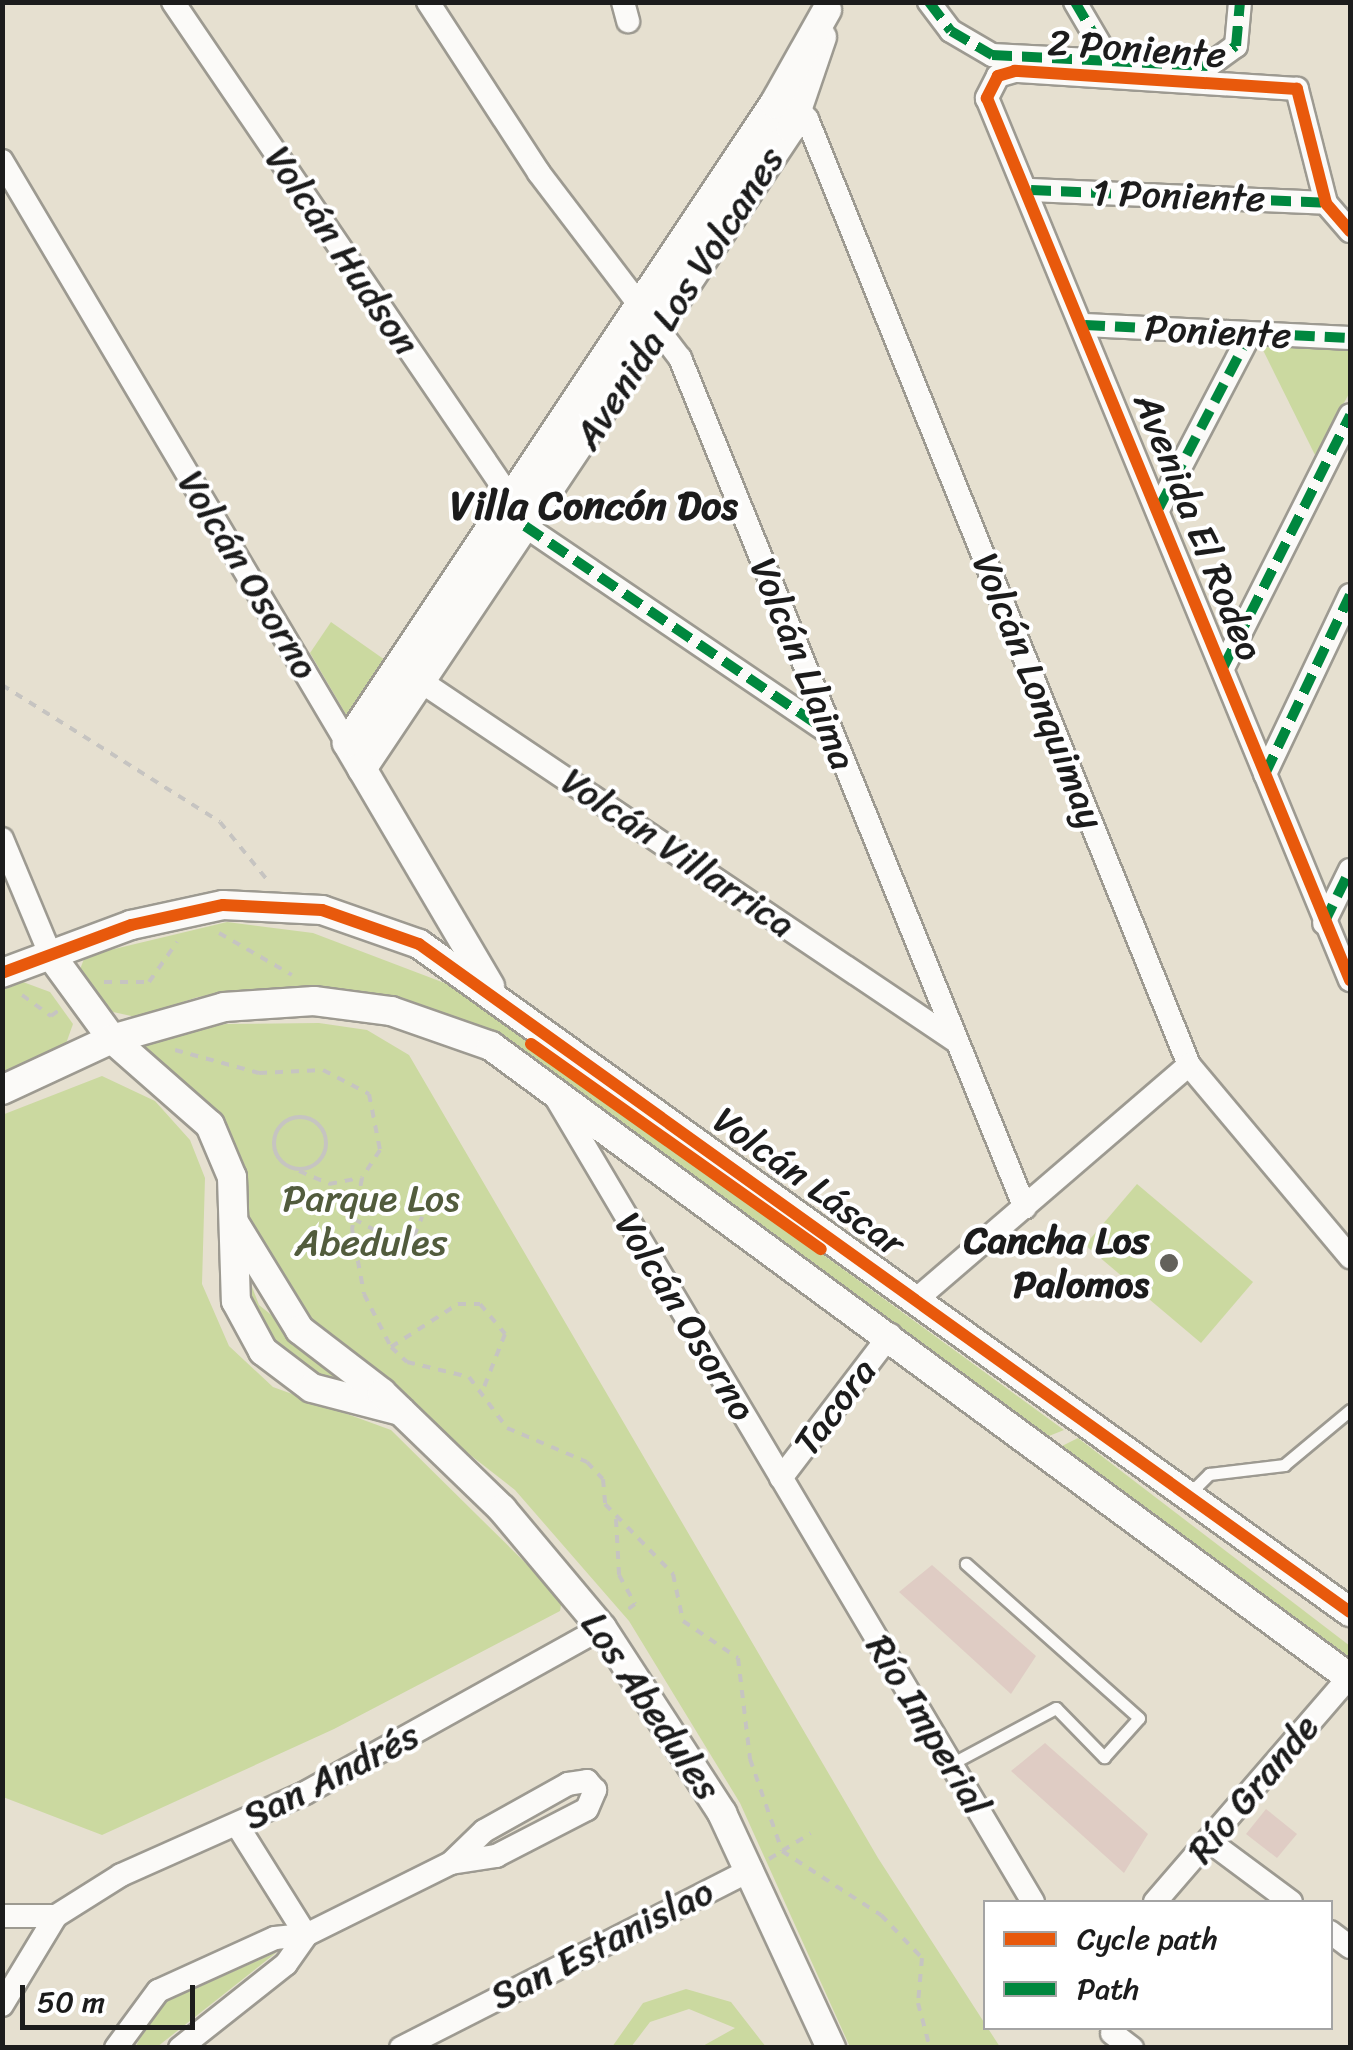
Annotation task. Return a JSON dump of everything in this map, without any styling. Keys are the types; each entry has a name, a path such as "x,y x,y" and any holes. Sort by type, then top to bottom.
{"street":[{"name":"Volcán Hudson","path":"173,2 512,499"},
{"name":"Volcán Llaima","path":"428,2 648,320 680,358 1024,1208"},
{"path":"930,2 950,31 992,55 1217,64 1236,46 1240,2"},
{"path":"1075,2 1109,60"},
{"name":"Avenida Los Volcanes","path":"347,743 409,674 526,526 648,320 791,100 827,6"},
{"name":"2 Poniente","path":"987,98 998,76 1015,71 1297,89 1326,203"},
{"name":"Avenida El Rodeo","path":"987,98 1031,190 1350,980"},
{"name":"Volcán Lonquimay","path":"791,100 1188,1065 1350,1257"},
{"name":"Volcán Osorno","path":"2,161 492,990"},
{"name":"1 Poniente","path":"1031,190 1326,203"},
{"path":"1326,203 1350,231"},
{"name":"Avenida Los Volcanes","path":"362,769 409,674 512,499 648,320"},
{"name":"Poniente","path":"1085,325 1350,338"},
{"path":"1158,508 1250,334"},
{"path":"1223,668 1350,415"},
{"path":"526,526 830,733"},
{"path":"1265,774 1350,596"},
{"name":"Volcán Villarrica","path":"409,674 956,1041"},
{"name":"Los Abedules","path":"2,839 50,954 121,1046 210,1125 232,1177 236,1300 263,1351 312,1388 402,1411"},
{"path":"1324,923 1350,870"},
{"name":"Volcán Láscar","path":"2,973 192,909 288,906 388,930 492,990 1350,1612"},
{"name":"Volcán Láscar","path":"2,1090 224,1007 314,1001 428,1022 491,1046 1044,1448 1350,1677"},
{"path":"918,1298 1188,1065"},
{"name":"Volcán Osorno","path":"548,1084 822,1549"},
{"name":"Los Abedules","path":"236,1224 288,1316 402,1411 539,1548 602,1628 751,1870 831,2048"},
{"name":"Tacora","path":"781,1478 890,1335"},
{"name":"Río Imperial","path":"822,1549 1032,1900"},
{"name":"San Andrés","path":"2,2005 56,1916 121,1875 237,1825 602,1628"},
{"name":"Río Grande","path":"1157,1900 1350,1677"},
{"path":"116,2048 158,1991 276,1938 306,1935 451,1863 496,1856 587,1809 595,1790 587,1780 568,1784 484,1831 451,1863"},
{"path":"237,1825 306,1935"},
{"path":"1208,1841 1288,1900"},
{"name":"San Estanislao","path":"401,2048 751,1870"},
{"path":"2,1916 56,1916"},
{"path":"180,2048 286,1964 306,1935"},
{"path":"1114,2036 1132,2048"}],"lane":[{"path":"1188,1495 1209,1474 1284,1465 1350,1410"},
{"path":"951,1764 1056,1708 1104,1757 1139,1718 966,1564"}],"path":[{"path":"2,685 220,822 288,906"},
{"path":"121,1046 144,1044 259,1073 323,1070 350,1080 368,1094 382,1130 378,1162 362,1178 353,1218 364,1294 391,1347 408,1362 484,1387 508,1428 586,1462 616,1518 673,1574 682,1621 738,1658 750,1760 782,1851 905,1934 926,1972 918,2003 930,2048"},
{"path":"295,1169 315,1165 326,1144 302,1117 274,1138 278,1158 295,1169 329,1184 362,1178"},
{"path":"353,1218 395,1241 414,1236 422,1217"},
{"path":"391,1347 458,1304 480,1304 505,1334 484,1387"},
{"path":"602,1628 635,1604 619,1575 616,1518"},
{"path":"751,1870 811,1833"}],"green space":[{"path":"1259,342 1350,346 1350,392 1315,455"},
{"path":"331,622 385,660 347,716 310,653"},
{"path":"227,922 313,933 484,998 509,1026 1064,1430 1049,1436 483,1029 373,995 301,987 198,997 136,1017 113,1012 78,975 85,956"},
{"path":"23,982 50,992 73,1024 63,1052 3,1079 3,990"},
{"name":"Parque Los Abedules","path":"319,1023 367,1030 409,1055 878,1858 983,2021 983,2030 989,2030 1000,2047 850,2047 740,1803 629,1621 515,1490 329,1345 252,1246 217,1120 130,1042 226,1024"},
{"path":"102,1076 155,1101 190,1140 205,1178 202,1284 229,1346 273,1387 391,1430 562,1599 560,1611 334,1729 102,1835 3,1797 2,1115"},
{"name":"Cancha Los Palomos","path":"1137,1184 1253,1282 1201,1343 1085,1245"},
{"path":"244,1266 259,1305 373,1397 309,1374 268,1338 244,1292"},
{"path":"1078,1438 1350,1646 1350,1663 1062,1446"},
{"path":"277,1952 157,2047 135,2048 156,2006"},
{"path":"686,1989 731,2002 766,2047 701,2047 735,2028 689,2009 650,2022 631,2047 612,2047 643,2003"}],"building":[{"path":"932,1565 1036,1656 1011,1694 899,1592"},
{"path":"1045,1743 1148,1834 1124,1873 1011,1771"},
{"path":"1266,1809 1297,1834 1277,1858 1246,1834"}],"marked path":[{"path":"929,2 951,31 992,55 1208,66 1236,46 1240,2"},
{"path":"1075,2 1109,60"},
{"path":"1031,190 1326,203"},
{"path":"1085,325 1350,338"},
{"path":"1159,508 1250,334"},
{"path":"1223,668 1350,415"},
{"path":"525,526 830,733"},
{"path":"1265,774 1350,595"},
{"path":"1324,923 1350,870"}],"cycle path":[{"path":"1350,231 1326,203 1297,89 1015,71 998,76 987,98 1350,980"},
{"path":"2,973 131,925 223,905 322,910 419,944 1350,1612"},
{"path":"531,1044 821,1249"}],"place":[{"name":"Cancha Los Palomos","path":"1169,1263"}],"district":[{"name":"Villa Concón Dos","path":"594,506"}]}
